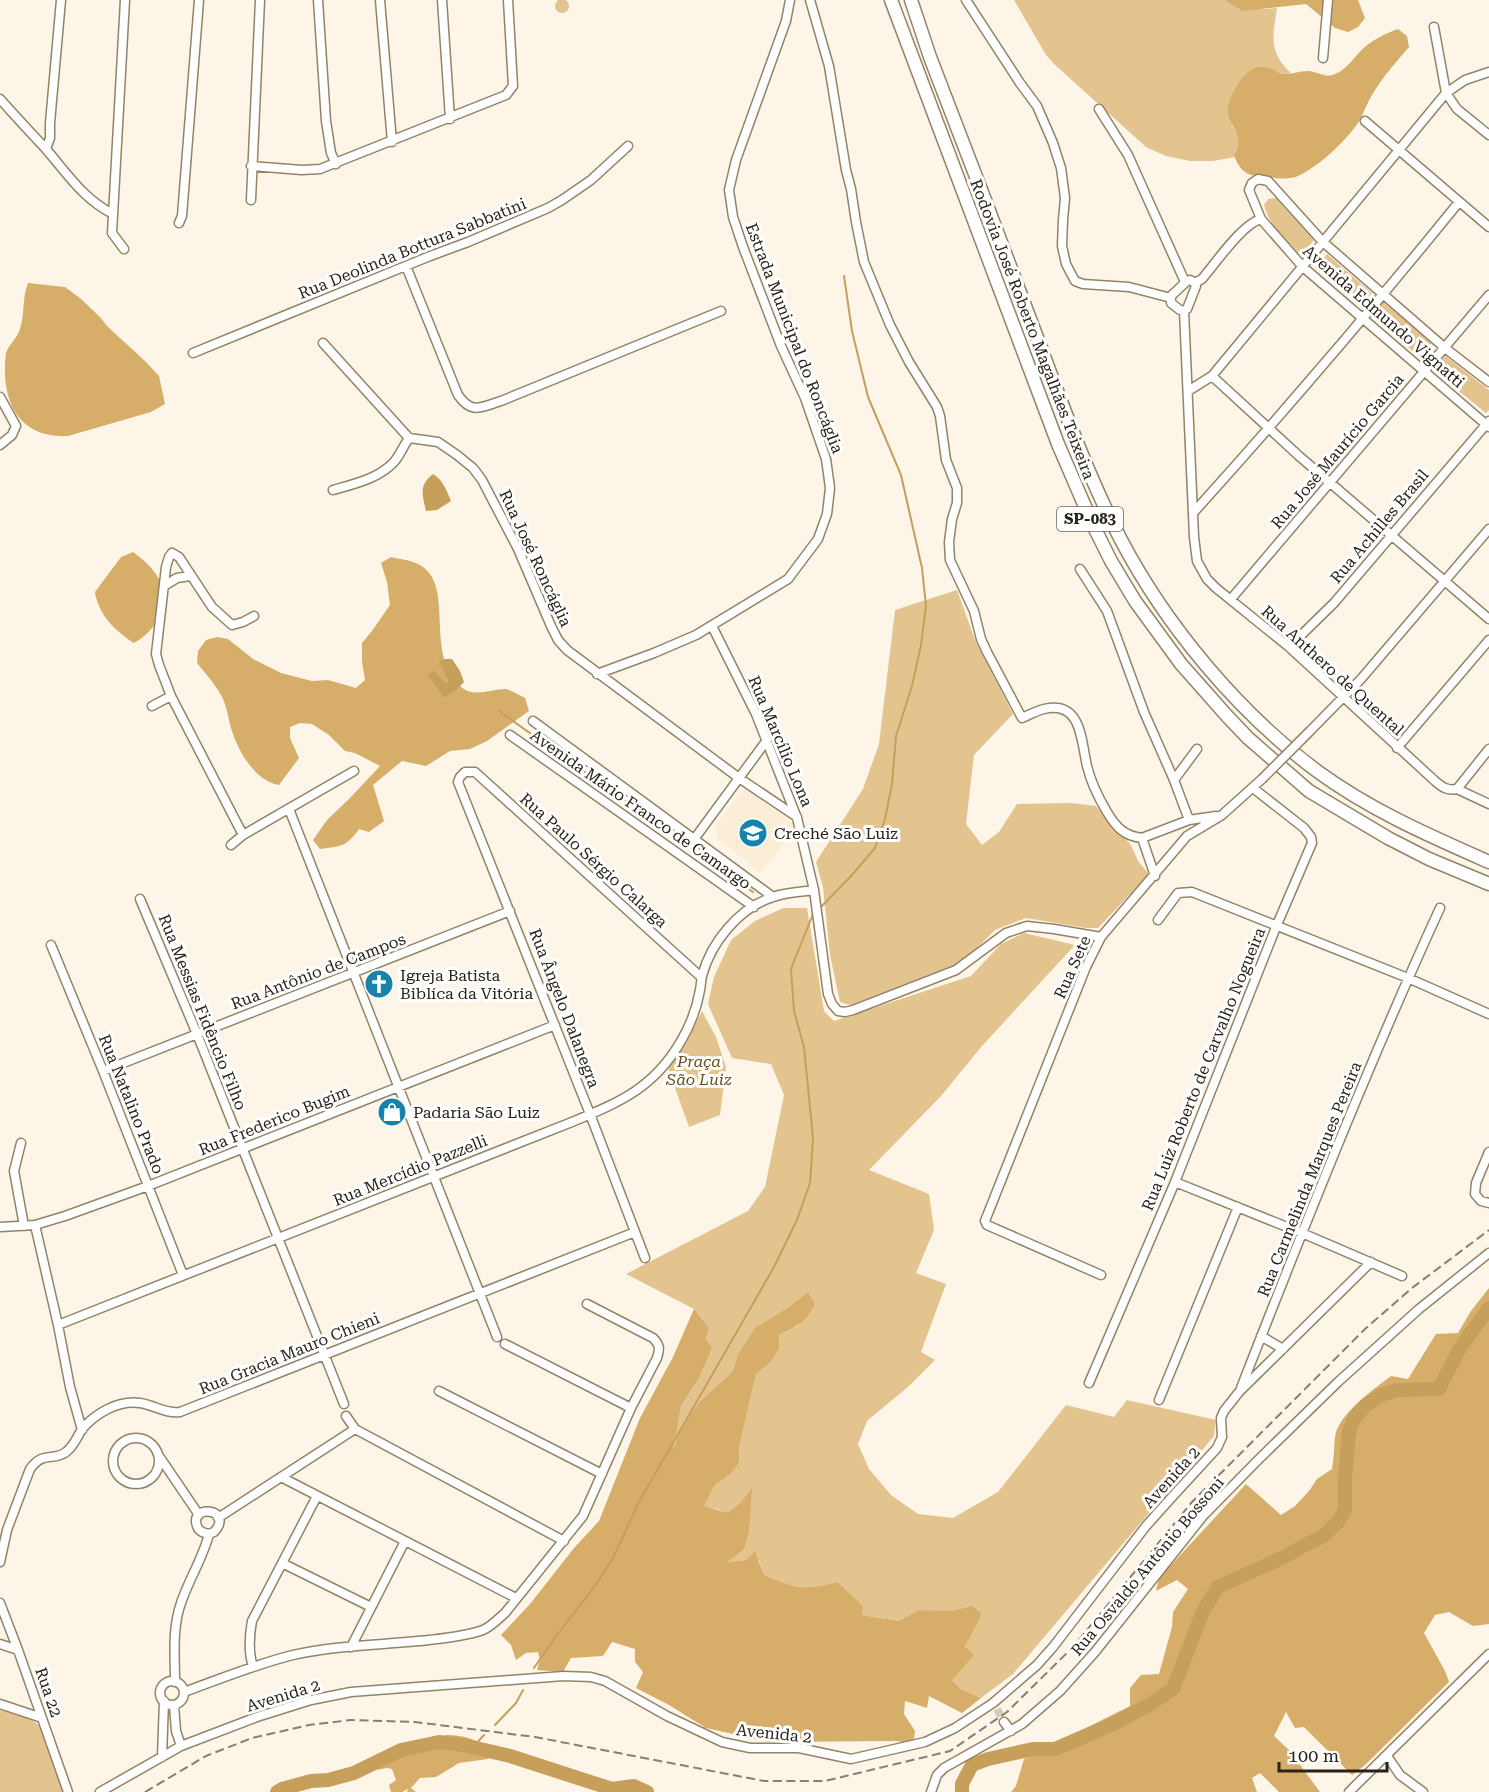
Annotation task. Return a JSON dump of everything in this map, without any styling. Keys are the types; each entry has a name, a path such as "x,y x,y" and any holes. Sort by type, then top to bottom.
{"highway":[{"name":"Rodovia José Roberto Magalhães Teixeira","path":"891,0 1058,444 1093,525 1135,602 1181,664 1213,702 1248,738 1309,791 1388,838 1489,884"},
{"name":"Rodovia José Roberto Magalhães Teixeira","path":"911,0 935,69 1089,471 1120,538 1161,605 1191,646 1229,691 1317,771 1384,813 1489,862"}],"street":[{"path":"46,150 50,138 61,0"},
{"path":"124,249 112,232 125,0"},
{"path":"178,223 182,216 199,0"},
{"path":"251,201 260,0"},
{"path":"318,0 326,121 331,153 336,164"},
{"path":"380,0 392,142"},
{"path":"442,0 450,118"},
{"path":"251,166 320,169 506,95 513,86 508,0"},
{"name":"Estrada Municipal do Roncáglia","path":"597,674 654,653 712,626 788,579 818,539 827,514 830,488 826,459 805,398 781,346 733,218 729,190 736,160 786,21 790,0"},
{"path":"810,0 829,66 864,262 890,325 940,416 946,460 957,488 957,503 949,542 950,560 974,611 987,652 1022,718 1043,709 1054,708 1061,709 1076,719 1093,788 1111,819 1130,837 1142,838 1189,820 1222,815"},
{"path":"966,0 1042,117 1060,168 1065,198 1062,246 1066,264 1075,281 1129,287 1171,298"},
{"path":"1323,58 1328,0"},
{"path":"1434,27 1446,93 1457,109 1489,135"},
{"path":"1188,391 1212,376 1446,93 1465,80 1489,72"},
{"path":"0,99 66,176 97,206 113,214"},
{"path":"1099,109 1128,155 1185,282"},
{"path":"1365,121 1489,227"},
{"path":"35,138 50,123"},
{"name":"Rua Deolinda Bottura Sabbatini","path":"193,353 548,208 591,180 628,146"},
{"name":"Avenida Edmundo Vignatti","path":"1488,424 1423,372 1303,267 1261,219 1249,190 1254,181 1261,179 1270,183 1323,242 1445,348 1489,382"},
{"path":"1194,512 1269,429 1459,202"},
{"path":"1195,283 1202,279 1236,238 1261,219"},
{"path":"406,266 458,395 465,405 476,409 501,401 721,311"},
{"path":"1184,311 1172,305 1171,298 1185,282 1190,280 1195,283"},
{"path":"1194,512 1184,311 1187,309 1196,286 1195,283"},
{"name":"Rua José Maurício Garcia","path":"1231,599 1489,295"},
{"path":"323,344 409,438 394,462 381,473 333,490"},
{"path":"1212,376 1330,483 1489,619"},
{"path":"0,397 16,426 12,435 0,445"},
{"name":"Rua Achilles Brasil","path":"1288,647 1334,603 1488,424"},
{"name":"Rua José Roncáglia","path":"409,438 438,442 473,468 482,480 518,549 558,640 567,650 739,778 797,818"},
{"name":"Rua Anthero de Quental","path":"1194,512 1197,561 1207,579 1216,588 1288,647 1443,788 1457,789 1489,804"},
{"name":"Rua Sete","path":"1101,1275 987,1225 985,1221 1086,967 1101,937 1187,836 1222,815 1253,788 1361,679 1489,529"},
{"path":"243,835 171,696 156,654 169,557 172,553 179,557 212,607 232,625 254,616"},
{"path":"1080,569 1107,611 1144,712 1189,820"},
{"path":"164,586 177,578 190,576"},
{"name":"Rua Marcílio Lona","path":"712,626 756,714 797,818 814,890 828,994 838,1011 853,1010 956,970 1006,933 1027,926 1054,928 1101,937"},
{"path":"1398,748 1489,640"},
{"path":"152,706 171,696"},
{"name":"Avenida Mário Franco de Camargo","path":"532,721 774,897"},
{"name":"Avenida Mário Franco de Camargo","path":"510,735 754,907"},
{"path":"695,838 767,740"},
{"path":"1174,780 1197,749"},
{"path":"1457,789 1489,749"},
{"path":"231,845 243,835 354,771"},
{"name":"Rua Ângelo Dalanegra","path":"465,772 458,782 645,1258"},
{"name":"Rua Paulo Sérgio Calarga","path":"465,772 475,772 701,977"},
{"name":"Rua Luiz Roberto de Carvalho Nogueira","path":"1089,1383 1175,1182 1276,927 1312,843 1311,837 1304,828 1253,788"},
{"path":"289,809 497,1337"},
{"path":"1142,838 1155,876"},
{"name":"Rua Mercídio Pazzelli","path":"58,1325 624,1099 646,1084 667,1063 682,1040 693,1015 701,977 711,953 723,934 738,918 774,897 814,890"},
{"path":"1158,920 1174,896 1183,891 1192,892 1408,978 1489,1014"},
{"name":"Rua Messias Fidêncio Filho","path":"140,899 197,1034 344,1404"},
{"name":"Rua Carmelinda Marques Pereira","path":"1239,1392 1302,1233 1408,978 1440,908"},
{"name":"Rua Antônio de Campos","path":"103,1071 510,911"},
{"name":"Rua Natalino Prado","path":"51,945 183,1275"},
{"name":"Rua Frederico Bugim","path":"0,1227 35,1225 148,1186 555,1025"},
{"path":"21,1143 14,1171 14,1181 24,1226"},
{"path":"1489,1152 1476,1183 1475,1194 1481,1201 1489,1203"},
{"path":"1175,1182 1402,1276"},
{"path":"1159,1400 1238,1207"},
{"path":"35,1225 70,1387 82,1430"},
{"name":"Rua Gracia Mauro Chieni","path":"4,1529 30,1469 36,1461 44,1457 62,1455 69,1450 82,1430 93,1419 112,1407 125,1403 138,1403 156,1406 171,1413 180,1412 635,1232"},
{"name":"Rua Osvaldo Antônio Bossoni","path":"931,1792 937,1775 944,1768 1022,1724 1060,1691 1095,1652 1203,1516 1338,1382 1411,1316 1489,1253"},
{"path":"1239,1392 1371,1262"},
{"path":"184,1692 292,1655 329,1648 464,1635 484,1629 505,1613 583,1516 630,1408 660,1349 658,1342 653,1338 587,1304"},
{"path":"1261,1336 1283,1349"},
{"path":"505,1344 630,1408"},
{"path":"439,1391 602,1474"},
{"name":"Avenida 2","path":"100,1792 181,1746 257,1717 311,1700 351,1692 563,1676 591,1677 605,1681 667,1716 722,1742 750,1749 799,1748 851,1759 926,1742 995,1706 1037,1665 1146,1526 1217,1448 1222,1437 1221,1418 1239,1392"},
{"path":"346,1416 355,1430 564,1540"},
{"path":"218,1518 355,1430"},
{"path":"159,1456 157,1471 152,1478 137,1484 122,1480 114,1467 113,1459 119,1446 131,1438 146,1440 156,1449 199,1515"},
{"path":"281,1477 516,1598"},
{"path":"253,1667 249,1654 252,1621 317,1496"},
{"path":"204,1511 215,1513 218,1518 218,1528 209,1534 199,1530 196,1525 196,1520 204,1511"},
{"path":"0,1562 4,1529"},
{"path":"175,1682 176,1622 181,1602 204,1551 209,1534"},
{"path":"351,1647 405,1541"},
{"path":"282,1563 371,1607"},
{"name":"Rua 22","path":"0,1603 68,1792"},
{"path":"0,1644 18,1650"},
{"path":"1350,1792 1489,1654"},
{"path":"162,1757 164,1701 161,1697 162,1687 170,1682 183,1687 184,1692 181,1701 174,1705"},
{"path":"164,1701 174,1705"},
{"path":"0,1704 42,1718"},
{"path":"174,1705 176,1731 181,1746"},
{"path":"1004,1722 1011,1731"},
{"path":"1386,1756 1400,1775 1423,1792"}],"shaded area":[{"path":"1224,0 1358,0 1365,18 1358,27 1348,32 1335,28 1306,4 1243,11"},
{"path":"1398,29 1407,36 1409,47 1376,89 1355,128 1332,152 1306,172 1291,178 1254,176 1242,170 1234,156 1238,147 1238,139 1228,108 1235,89 1247,73 1252,69 1264,67 1283,74 1307,71 1332,75 1344,69 1370,43"},
{"path":"28,283 65,287 80,298 159,376 165,404 151,412 68,436 36,431 25,423 16,413 10,401 5,370 6,353 20,329"},
{"path":"433,474 442,483 451,501 437,510 426,511 423,490 425,482"},
{"path":"133,552 154,571 162,587 161,609 156,622 147,634 134,643 108,621 100,608 95,592 121,557"},
{"path":"391,557 418,564 429,573 436,586 443,655 449,672 460,686 470,692 509,690 525,698 529,711 487,741 470,749 450,751 426,766 402,761 373,785 384,821 369,832 359,829 343,845 320,849 313,840 327,820 380,766 355,753 345,751 329,735 312,724 300,723 290,727 290,738 299,758 279,785 262,777 248,763 238,746 222,697 197,663 198,651 206,640 217,637 228,639 253,659 281,673 312,681 328,680 356,688 365,680 362,643 390,605 387,582 381,563"},
{"path":"452,659 464,682 444,697 427,674 435,671 445,684 449,682 439,661"},
{"name":"Creché São Luiz","path":"745,788 795,827 761,873 717,838 716,825"},
{"path":"1489,1288 1489,1624 1473,1626 1449,1612 1435,1615 1424,1633 1449,1682 1352,1775 1304,1727 1295,1728 1286,1712 1274,1736 1289,1750 1320,1792 1279,1792 1260,1773 1252,1778 1257,1792 1011,1792 1016,1786 1024,1759 1130,1706 1130,1688 1141,1675 1159,1674 1172,1627 1173,1612 1188,1589 1177,1580 1156,1591 1159,1578 1246,1484 1281,1515 1295,1506 1317,1479 1332,1469 1335,1437 1338,1428 1350,1411 1391,1376 1408,1379 1436,1334 1458,1333"},
{"path":"808,1292 815,1304 808,1316 779,1335 779,1349 771,1362 756,1374 739,1448 739,1463 730,1475 715,1485 704,1506 728,1513 741,1502 752,1487 749,1532 744,1549 726,1563 746,1560 755,1551 764,1575 800,1587 816,1587 837,1582 863,1606 862,1615 899,1621 918,1610 953,1611 972,1606 982,1614 965,1647 974,1655 952,1680 961,1689 981,1698 962,1713 929,1696 927,1708 905,1701 904,1714 915,1731 914,1740 903,1742 768,1742 706,1728 636,1688 643,1672 635,1662 635,1649 612,1642 603,1656 571,1658 563,1672 537,1670 540,1660 538,1652 526,1653 516,1660 511,1645 501,1635 599,1521 640,1418 673,1357 694,1309 709,1328 705,1339 712,1348 698,1380 681,1406 673,1450 681,1427 700,1401 733,1371 737,1356 755,1328"},
{"path":"447,1735 476,1741 491,1750 491,1756 488,1759 459,1763 436,1777 420,1778 411,1788 416,1792 407,1792 408,1789 402,1792 391,1792 389,1785 396,1780 392,1769 377,1770 385,1760 401,1748"}],"green space":[{"path":"559,-1 565,-1 569,6 565,13 559,13 555,9 555,3"},
{"path":"1014,0 1224,0 1236,6 1277,8 1275,50 1291,73 1285,74 1264,67 1232,125 1239,141 1235,157 1213,161 1190,161 1166,156 1146,147 1054,64 1046,55"},
{"path":"1276,198 1314,240 1301,256 1279,232 1266,213 1264,205 1268,199"},
{"path":"1327,254 1372,293 1362,306 1315,268"},
{"path":"1383,302 1432,342 1426,351 1418,356 1374,317"},
{"path":"1446,356 1489,390 1489,410 1486,413 1434,371 1438,361"},
{"path":"957,590 975,640 1013,714 974,755 966,824 982,845 999,832 1017,804 1071,803 1096,806 1131,845 1138,861 1149,874 1098,928 1026,918 995,930 964,961 850,1005 840,1002 830,955 823,887 816,862 863,789 879,744 895,610"},
{"path":"783,908 807,908 824,1011 834,1021 971,976 1001,944 1024,933 1075,945 982,1046 941,1096 869,1170 929,1194 934,1230 916,1273 946,1284 921,1352 935,1360 909,1386 867,1421 858,1444 869,1469 891,1495 918,1514 953,1518 998,1492 1066,1405 1114,1417 1127,1400 1216,1420 1214,1436 1013,1674 981,1698 961,1689 952,1680 965,1647 982,1614 918,1610 899,1621 862,1615 837,1582 816,1587 800,1587 764,1575 759,1560 725,1564 751,1488 728,1514 717,1509 703,1507 715,1485 730,1475 739,1463 739,1448 756,1374 771,1362 779,1349 779,1335 799,1325 808,1292 786,1309 737,1356 733,1371 700,1401 681,1427 671,1455 681,1406 698,1380 705,1338 709,1328 694,1309 626,1274 748,1211 765,1187 784,1095 771,1064 732,1058 708,1004 714,977 731,940 755,921"},
{"name":"Praça São Luiz","path":"702,1011 716,1037 726,1067 720,1115 689,1127 668,1068 686,1043"},
{"path":"0,1710 28,1719 42,1728 64,1792 0,1792"}],"waterway":[{"path":"820,908 875,848 885,819 892,784 896,736 912,686 926,606 922,568 901,475 868,397 852,331 844,276"},
{"path":"499,711 753,892"},
{"path":"534,1668 612,1560 639,1502 774,1267 797,1220 810,1183 813,1138 804,1047 794,1011 791,969 813,914"},
{"path":"962,1792 962,1784 972,1765 1033,1749 1055,1749 1113,1724 1173,1689 1203,1611 1218,1587 1322,1537 1337,1523 1345,1510 1349,1431 1354,1419 1364,1407 1381,1395 1397,1390 1439,1389 1460,1348 1489,1308"},
{"path":"495,1725 516,1703 523,1690"},
{"path":"473,1747 484,1735"},
{"path":"277,1792 311,1781 328,1780 354,1773 401,1750 439,1742 510,1756 612,1789 634,1786 647,1792"}],"tunnel":[{"path":"997,1709 1004,1722"}],"railway":[{"path":"145,1792 206,1756 252,1738 309,1725 351,1720 415,1722 535,1737 764,1781 825,1781 950,1751 1007,1712 1073,1647 1192,1502 1365,1329 1412,1288 1489,1230"}],"place":[{"name":"Creché São Luiz","path":"753,833"},
{"name":"Igreja Batista Biblíca da Vitória","path":"379,984"},
{"name":"Padaria São Luiz","path":"392,1112"}]}
